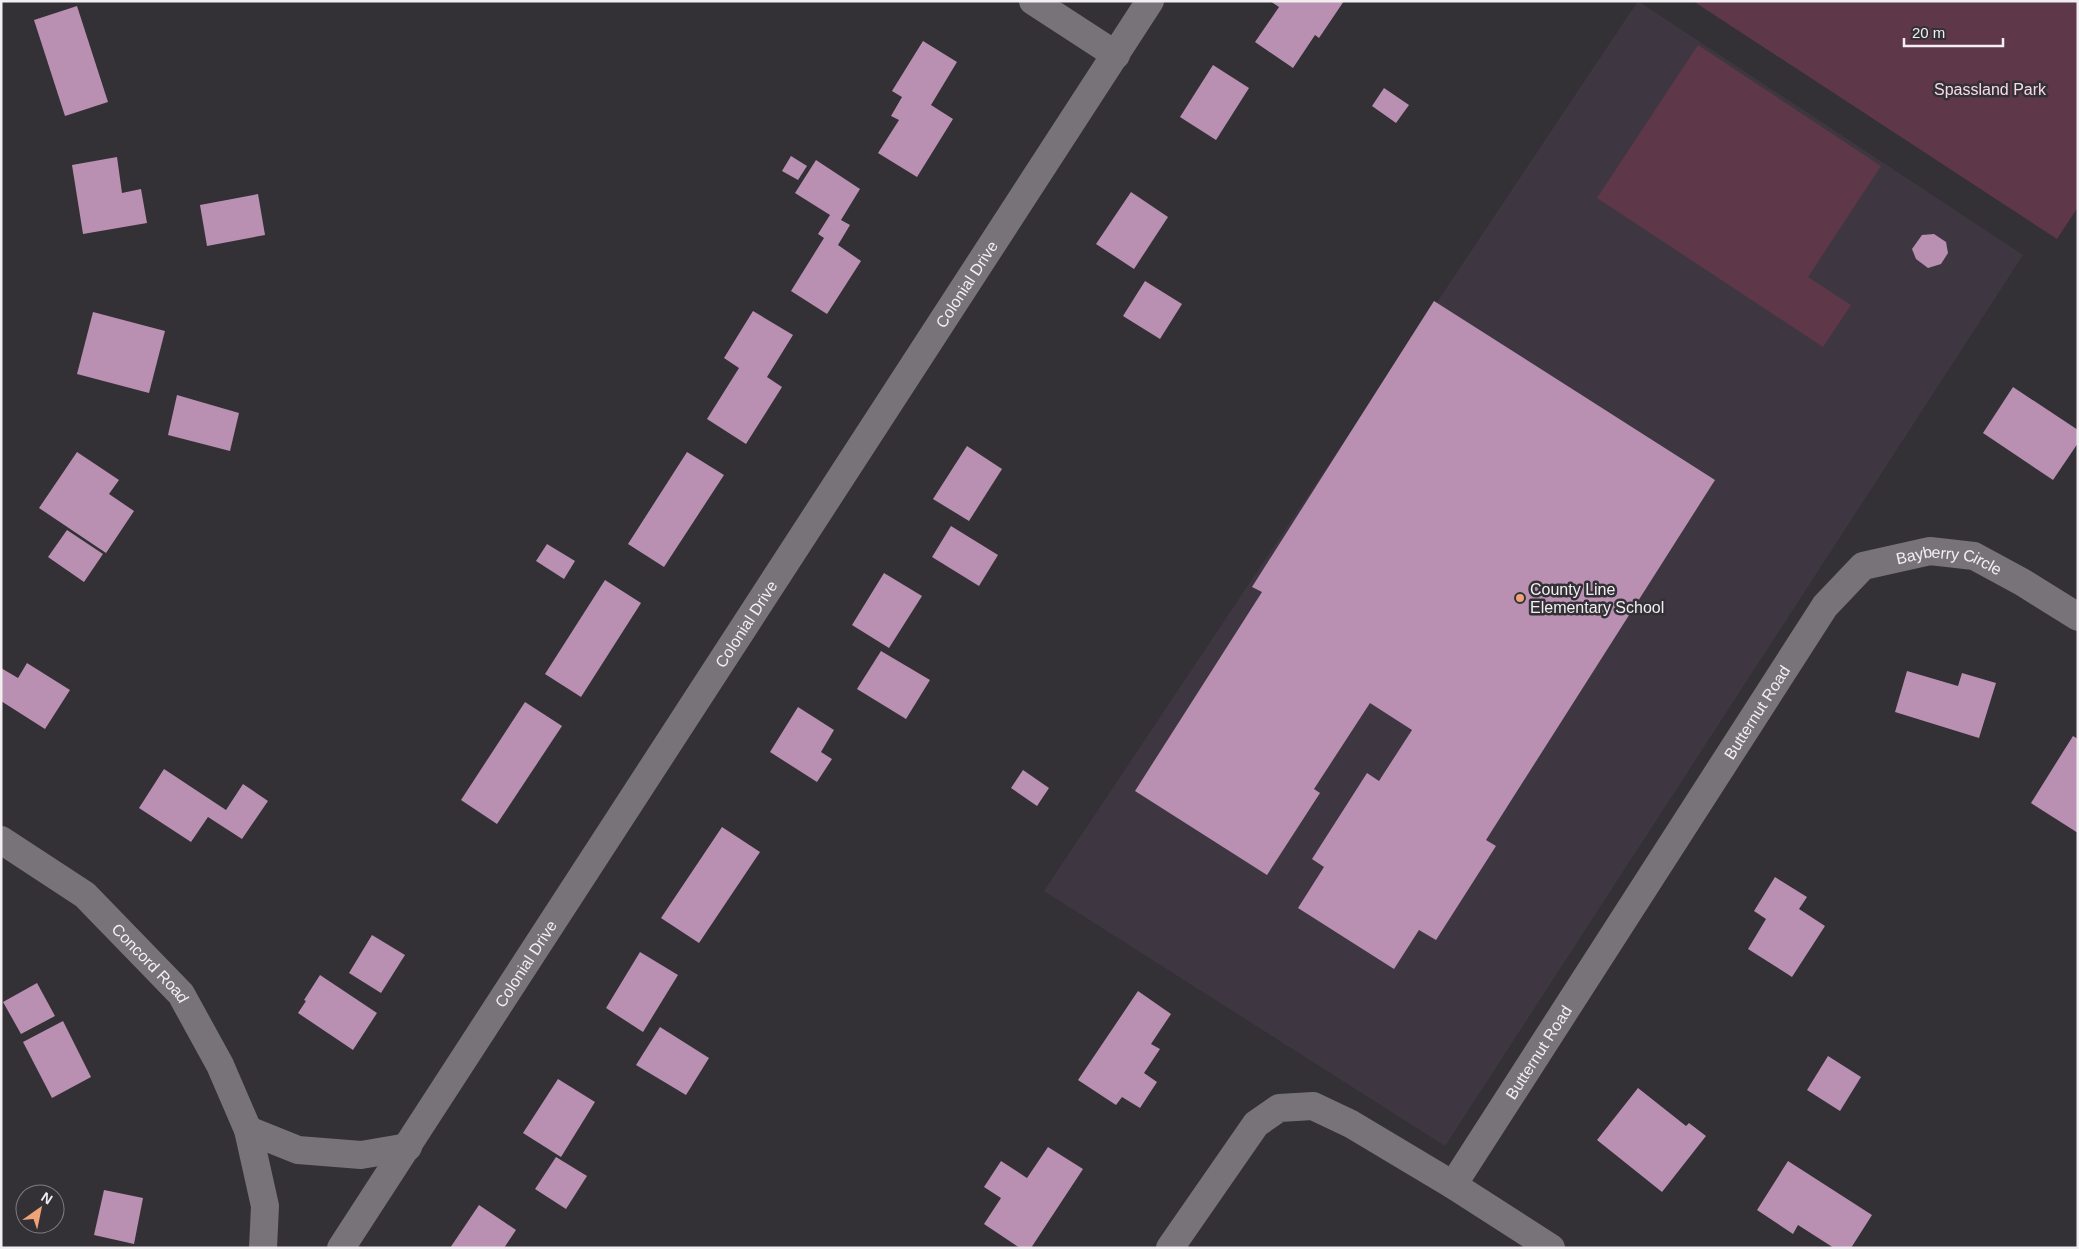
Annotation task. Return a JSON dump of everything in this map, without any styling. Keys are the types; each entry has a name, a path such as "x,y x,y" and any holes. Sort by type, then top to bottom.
{"street":[{"path":"1033,1 1116,55"},
{"name":"Colonial Drive","path":"341,1248 1150,1"},
{"name":"Bayberry Circle","path":"1825,606 1863,566 1930,551 1974,556 2022,582 2078,617"},
{"name":"Butternut Road","path":"1453,1185 1825,606"},
{"name":"Concord Road","path":"1,840 84,895 181,994 220,1066 248,1130 265,1206 263,1248"},
{"path":"1170,1248 1256,1124 1280,1108 1313,1106 1351,1124 1453,1185 1551,1248"},
{"path":"248,1130 298,1150 361,1156 408,1147"}],"shaded area":[{"name":"County Line Elementary School","path":"1638,1 2023,255 1445,1146 1044,891"}],"green space":[{"name":"Spassland Park","path":"1693,1 2078,1 2078,207 2057,239"},
{"path":"1698,45 1881,166 1808,277 1851,305 1823,347 1597,198"}],"building":[{"path":"1270,1 1344,1 1319,38 1315,35 1293,68 1255,42 1279,7"},
{"path":"77,6 108,102 65,116 34,20"},
{"path":"923,41 957,62 931,105 953,119 917,177 878,153 899,120 891,116 902,97 892,91"},
{"path":"1213,65 1249,88 1216,140 1180,117"},
{"path":"1384,88 1409,105 1396,123 1372,106"},
{"path":"791,156 807,166 798,180 782,171"},
{"path":"117,157 122,193 141,189 147,223 83,234 72,165"},
{"path":"816,160 860,189 841,220 850,225 838,245 861,261 827,314 791,291 824,238 818,234 830,215 795,193"},
{"path":"1131,192 1168,217 1134,269 1096,244"},
{"path":"258,194 265,235 207,246 200,205"},
{"path":"1934,234 1946,242 1948,253 1941,264 1928,268 1916,259 1912,249 1922,235"},
{"path":"1145,281 1182,304 1160,339 1123,316"},
{"path":"1434,301 1715,480 1486,840 1496,846 1436,940 1419,930 1394,969 1298,908 1324,867 1312,859 1367,773 1379,781 1412,730 1370,703 1314,789 1320,793 1267,875 1135,791 1262,592 1252,587"},
{"path":"753,311 793,335 767,377 782,387 746,444 707,419 739,368 724,358"},
{"path":"93,312 165,331 149,393 77,374"},
{"path":"2013,387 2078,430 2078,443 2053,480 1983,433"},
{"path":"177,395 239,413 230,451 168,435"},
{"path":"967,446 1002,469 969,521 933,499"},
{"path":"77,452 119,480 109,494 134,511 106,553 39,508"},
{"path":"687,452 724,475 664,567 628,544"},
{"path":"951,526 998,555 979,586 932,557"},
{"path":"67,530 103,554 84,582 48,557"},
{"path":"547,544 575,561 564,579 536,561"},
{"path":"884,573 922,596 889,648 852,625"},
{"path":"605,580 641,603 581,697 545,674"},
{"path":"881,651 930,680 906,719 857,689"},
{"path":"27,663 70,690 45,729 1,701 1,668 18,678"},
{"path":"1907,671 1958,686 1962,673 1996,683 1979,738 1895,712"},
{"path":"525,702 562,726 497,824 461,800"},
{"path":"798,707 834,730 821,752 832,759 817,782 770,752"},
{"path":"2073,736 2078,739 2078,833 2031,803"},
{"path":"164,769 226,810 243,784 268,801 242,839 208,817 191,842 139,808"},
{"path":"1023,770 1049,788 1037,806 1011,788"},
{"path":"722,827 760,852 699,943 661,918"},
{"path":"1775,877 1807,897 1799,909 1825,926 1792,977 1748,949 1766,919 1754,911"},
{"path":"372,935 405,955 381,993 349,973"},
{"path":"640,952 678,975 643,1032 606,1008"},
{"path":"320,975 377,1013 353,1050 298,1013"},
{"path":"37,983 55,1016 21,1034 3,1002"},
{"path":"1138,991 1171,1014 1151,1044 1160,1049 1144,1073 1157,1082 1140,1108 1122,1097 1116,1105 1078,1080"},
{"path":"63,1021 91,1077 52,1098 23,1042"},
{"path":"660,1027 709,1058 686,1095 636,1065"},
{"path":"1828,1056 1861,1077 1840,1111 1807,1090"},
{"path":"558,1079 595,1102 561,1157 523,1133"},
{"path":"1638,1088 1686,1126 1689,1123 1706,1136 1662,1192 1597,1140"},
{"path":"1048,1147 1083,1169 1031,1248 1020,1248 984,1224 1001,1198 984,1187 1001,1161 1027,1178"},
{"path":"556,1157 587,1176 566,1209 535,1189"},
{"path":"1788,1161 1872,1215 1851,1248 1834,1248 1798,1225 1793,1234 1757,1210"},
{"path":"104,1190 143,1198 134,1244 94,1235"},
{"path":"479,1205 516,1230 504,1248 450,1248"}],"place":[{"name":"County Line Elementary School","path":"1520,598"}]}
